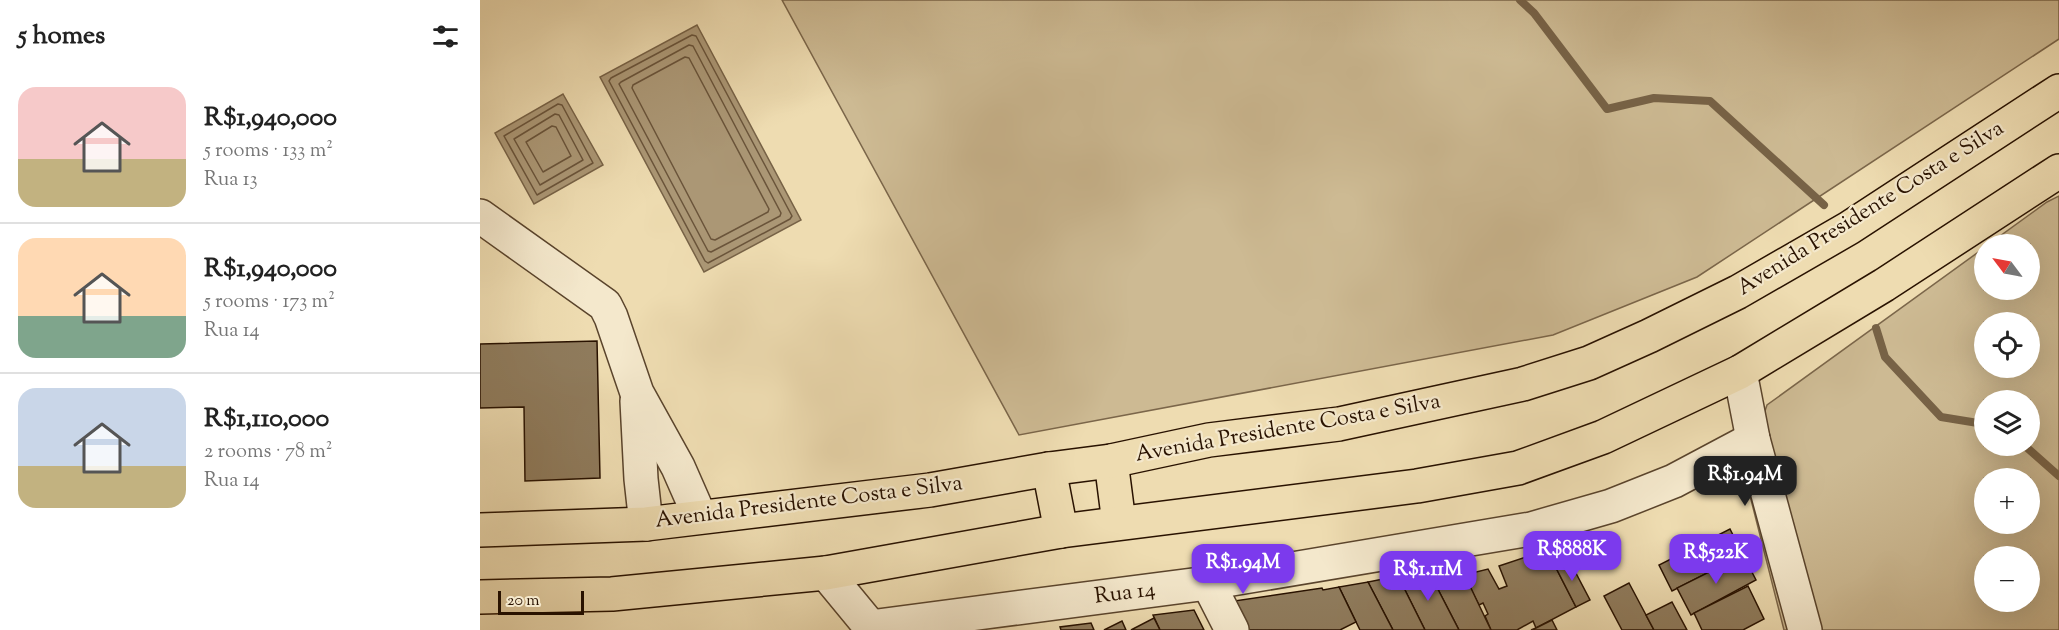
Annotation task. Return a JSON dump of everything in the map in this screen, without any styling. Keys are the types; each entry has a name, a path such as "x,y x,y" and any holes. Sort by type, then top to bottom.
{"main road":[{"name":"Avenida Presidente Costa e Silva","path":"480,530 646,524 930,490 1049,469 1111,462 1209,440 1340,424 1523,384 1589,363 1738,292 1849,228 2059,92"},
{"path":"480,597 612,594 826,573 1061,531 1417,486 1518,468 1603,437 1740,372 1884,285 2059,171"},
{"path":"1111,462 1119,523"},
{"path":"1049,469 1061,531"}],"street":[{"path":"480,216 605,305 637,393 678,466 700,517"},
{"path":"1740,372 1753,439 1805,630"},
{"path":"637,393 641,479 646,524"},
{"name":"Rua 14","path":"872,628 1208,583 1531,530 1611,506 1674,481 1753,439"},
{"path":"826,573 872,628"},
{"path":"1208,583 1232,630"}],"shaded area":[{"path":"782,0 2059,0 2059,39 1697,277 1553,335 1019,435"},
{"path":"2059,196 2059,630 1784,630 1744,472 1767,405 1974,255 1974,300 2040,300 2040,234 2003,234"}],"water":[{"path":"697,25 801,220 704,272 600,77"},
{"path":"563,94 603,165 534,204 495,133"}],"building":[{"path":"597,341 600,478 525,481 524,407 480,408 480,344"},
{"path":"1730,529 1743,555 1672,591 1659,565"},
{"path":"1547,550 1576,607 1536,628 1533,621 1517,630 1491,630 1483,603 1479,605 1464,575 1488,569 1499,589 1507,586 1499,566"},
{"path":"1743,555 1756,580 1691,615 1677,588"},
{"path":"1568,558 1590,600 1576,607 1554,564"},
{"path":"1459,563 1491,630 1459,630 1428,570"},
{"path":"1428,570 1459,630 1425,630 1398,576"},
{"path":"1398,576 1425,630 1393,630 1368,582"},
{"path":"1368,582 1393,630 1360,630 1339,587"},
{"path":"1629,583 1654,630 1622,630 1604,596"},
{"path":"1748,586 1764,619 1743,630 1702,630 1694,613"},
{"path":"1339,587 1356,622 1340,630 1245,630 1234,601 1322,588 1323,590"},
{"path":"1672,602 1687,630 1654,630 1646,615"},
{"path":"1194,610 1204,630 1160,630 1153,615"},
{"path":"1154,618 1160,630 1131,630"},
{"path":"1552,620 1557,630 1531,630 1536,628"},
{"path":"1122,621 1126,630 1104,630"},
{"path":"1091,623 1094,630 1061,630 1060,627"}],"waterway":[{"path":"1520,0 1534,13 1607,109 1654,98 1710,101 1824,205"},
{"path":"1876,328 1885,357 1941,417 1974,422"},
{"path":"2036,456 2059,476"}]}
